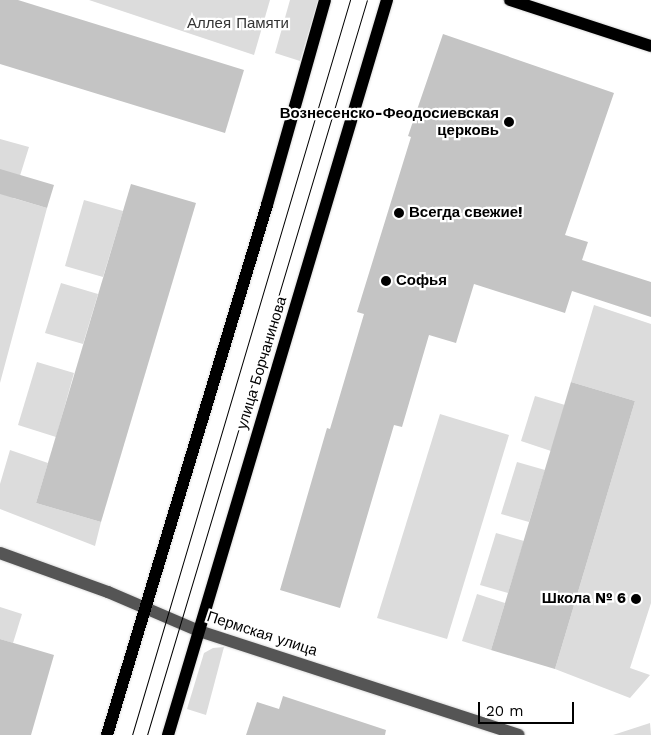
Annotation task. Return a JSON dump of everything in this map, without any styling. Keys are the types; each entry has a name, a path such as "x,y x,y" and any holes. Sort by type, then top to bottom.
{"main road":[{"path":"107,735 267,205 326,0"},
{"name":"улица Борчанинова","path":"168,735 387,0"},
{"path":"510,0 651,46"}],"street":[{"name":"Пермская улица","path":"0,553 199,631 436,706 519,735"}],"green space":[{"name":"Аллея Памяти","path":"89,0 270,0 254,55"},
{"path":"290,0 318,0 300,61 275,53"},
{"path":"0,139 29,147 13,198 47,208 0,383"},
{"path":"84,200 123,211 103,277 65,266"},
{"path":"61,283 98,294 83,344 45,333"},
{"path":"594,305 651,324 651,603 630,668 650,675 630,698 555,669 635,401 571,382"},
{"path":"37,362 74,373 56,437 18,425"},
{"path":"535,396 565,405 551,451 521,441"},
{"path":"440,414 509,435 447,639 377,618"},
{"path":"10,450 48,463 36,503 101,522 95,546 0,509 0,484"},
{"path":"517,462 545,470 529,522 501,514"},
{"path":"496,533 524,541 508,593 480,585"},
{"path":"477,594 505,603 491,650 462,641"},
{"path":"0,607 22,614 13,643 0,639"},
{"path":"224,647 206,715 187,709 204,653 213,648"},
{"path":"650,723 651,735 613,735"}],"building":[{"path":"0,0 18,0 244,70 225,133 0,64"},
{"path":"443,34 614,93 565,235 588,242 582,260 651,282 651,317 572,291 565,313 474,284 456,343 429,335 402,427 394,425 340,608 280,590 327,428 330,429 364,314 357,312 411,137 408,136"},
{"path":"0,169 54,185 47,208 0,194"},
{"path":"131,184 196,203 101,522 36,503"},
{"path":"571,382 635,401 555,669 491,650"},
{"path":"0,639 54,655 31,735 0,735"},
{"path":"283,696 386,730 385,735 246,735 257,702 279,709"}],"tram line":[{"path":"132,735 350,0"},
{"path":"147,735 367,0"}],"place":[{"name":"Вознесенско-Феодосиевская церковь","path":"509,122"},
{"name":"Всегда свежие!","path":"399,213"},
{"name":"Софья","path":"386,281"},
{"name":"Школа № 6","path":"636,599"}]}
